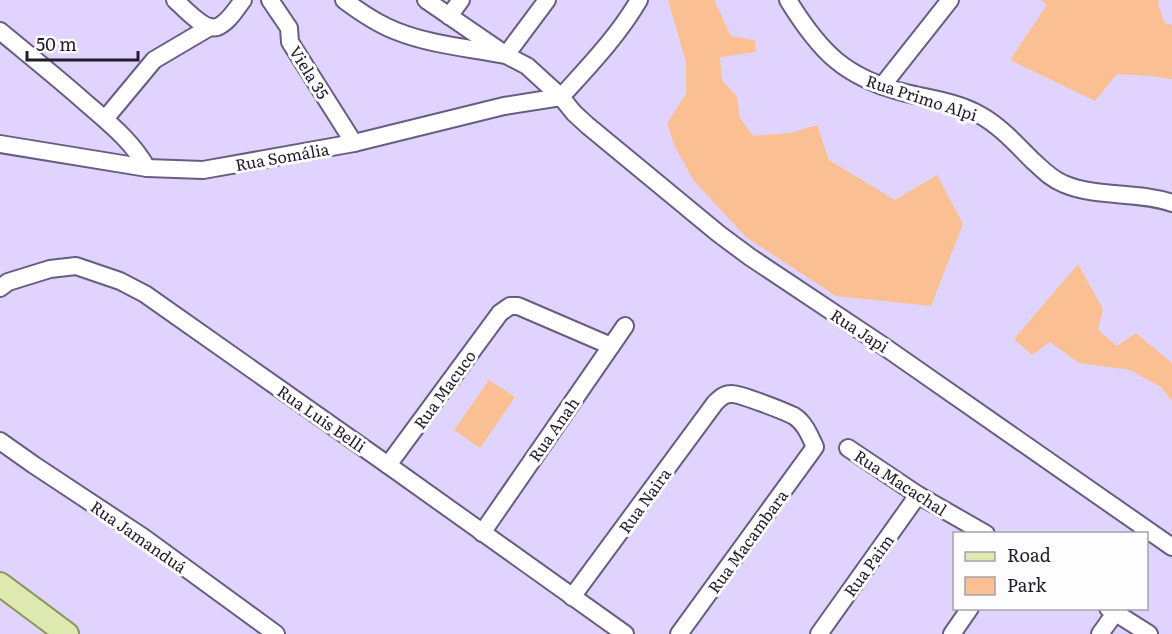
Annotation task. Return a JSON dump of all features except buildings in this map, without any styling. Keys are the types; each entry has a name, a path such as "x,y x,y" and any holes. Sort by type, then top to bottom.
{"main road":[{"path":"0,584 66,634"}],"street":[{"path":"175,0 203,25 210,27 217,27 226,20 243,0"},
{"name":"Viela 35","path":"270,0 289,28 290,42 354,143"},
{"path":"344,0 395,31 423,39 506,55 548,0"},
{"name":"Rua Japi","path":"426,0 506,55 526,66 587,125 719,234 1172,547"},
{"path":"449,16 461,0"},
{"path":"561,98 613,39 639,0"},
{"name":"Rua Primo Alpi","path":"788,0 815,40 849,71 882,86 961,106 980,115 998,128 1047,175 1063,184 1082,190 1153,197 1172,202"},
{"path":"882,86 950,0"},
{"path":"105,119 154,60 210,27"},
{"path":"0,31 105,119 133,146 147,168"},
{"name":"Rua Somália","path":"0,144 147,168 203,170 354,143 504,106 561,98"},
{"name":"Rua Luis Belli","path":"0,288 8,282 50,269 76,266 120,281 145,294 625,634"},
{"name":"Rua Macuco","path":"388,465 500,313 510,306 518,306 611,346"},
{"name":"Rua Anah","path":"482,533 625,326"},
{"name":"Rua Naira","path":"572,597 715,403 724,395 733,393 743,396 794,417 807,429 815,447"},
{"name":"Rua Jamanduá","path":"0,441 143,537 276,634"},
{"name":"Rua Macambara","path":"679,634 815,447"},
{"name":"Rua Macachal","path":"848,448 918,495 983,532"},
{"name":"Rua Paim","path":"819,634 918,495"},
{"path":"952,634 969,610"},
{"path":"1100,634 1112,611 1149,634"}],"green space":[{"path":"668,0 714,0 731,36 755,40 756,52 720,57 722,80 737,97 740,118 753,136 790,133 817,125 829,160 895,200 937,175 963,224 931,306 836,296 746,237 694,181 674,145 667,123 686,94 686,62"},
{"path":"1041,0 1159,0 1158,4 1165,23 1172,25 1172,79 1117,74 1095,101 1010,60 1047,5"},
{"path":"1078,264 1103,309 1098,330 1117,346 1136,333 1172,363 1172,401 1161,387 1130,370 1079,363 1050,342 1032,355 1014,339"},
{"path":"489,380 515,397 480,448 454,430"}]}
